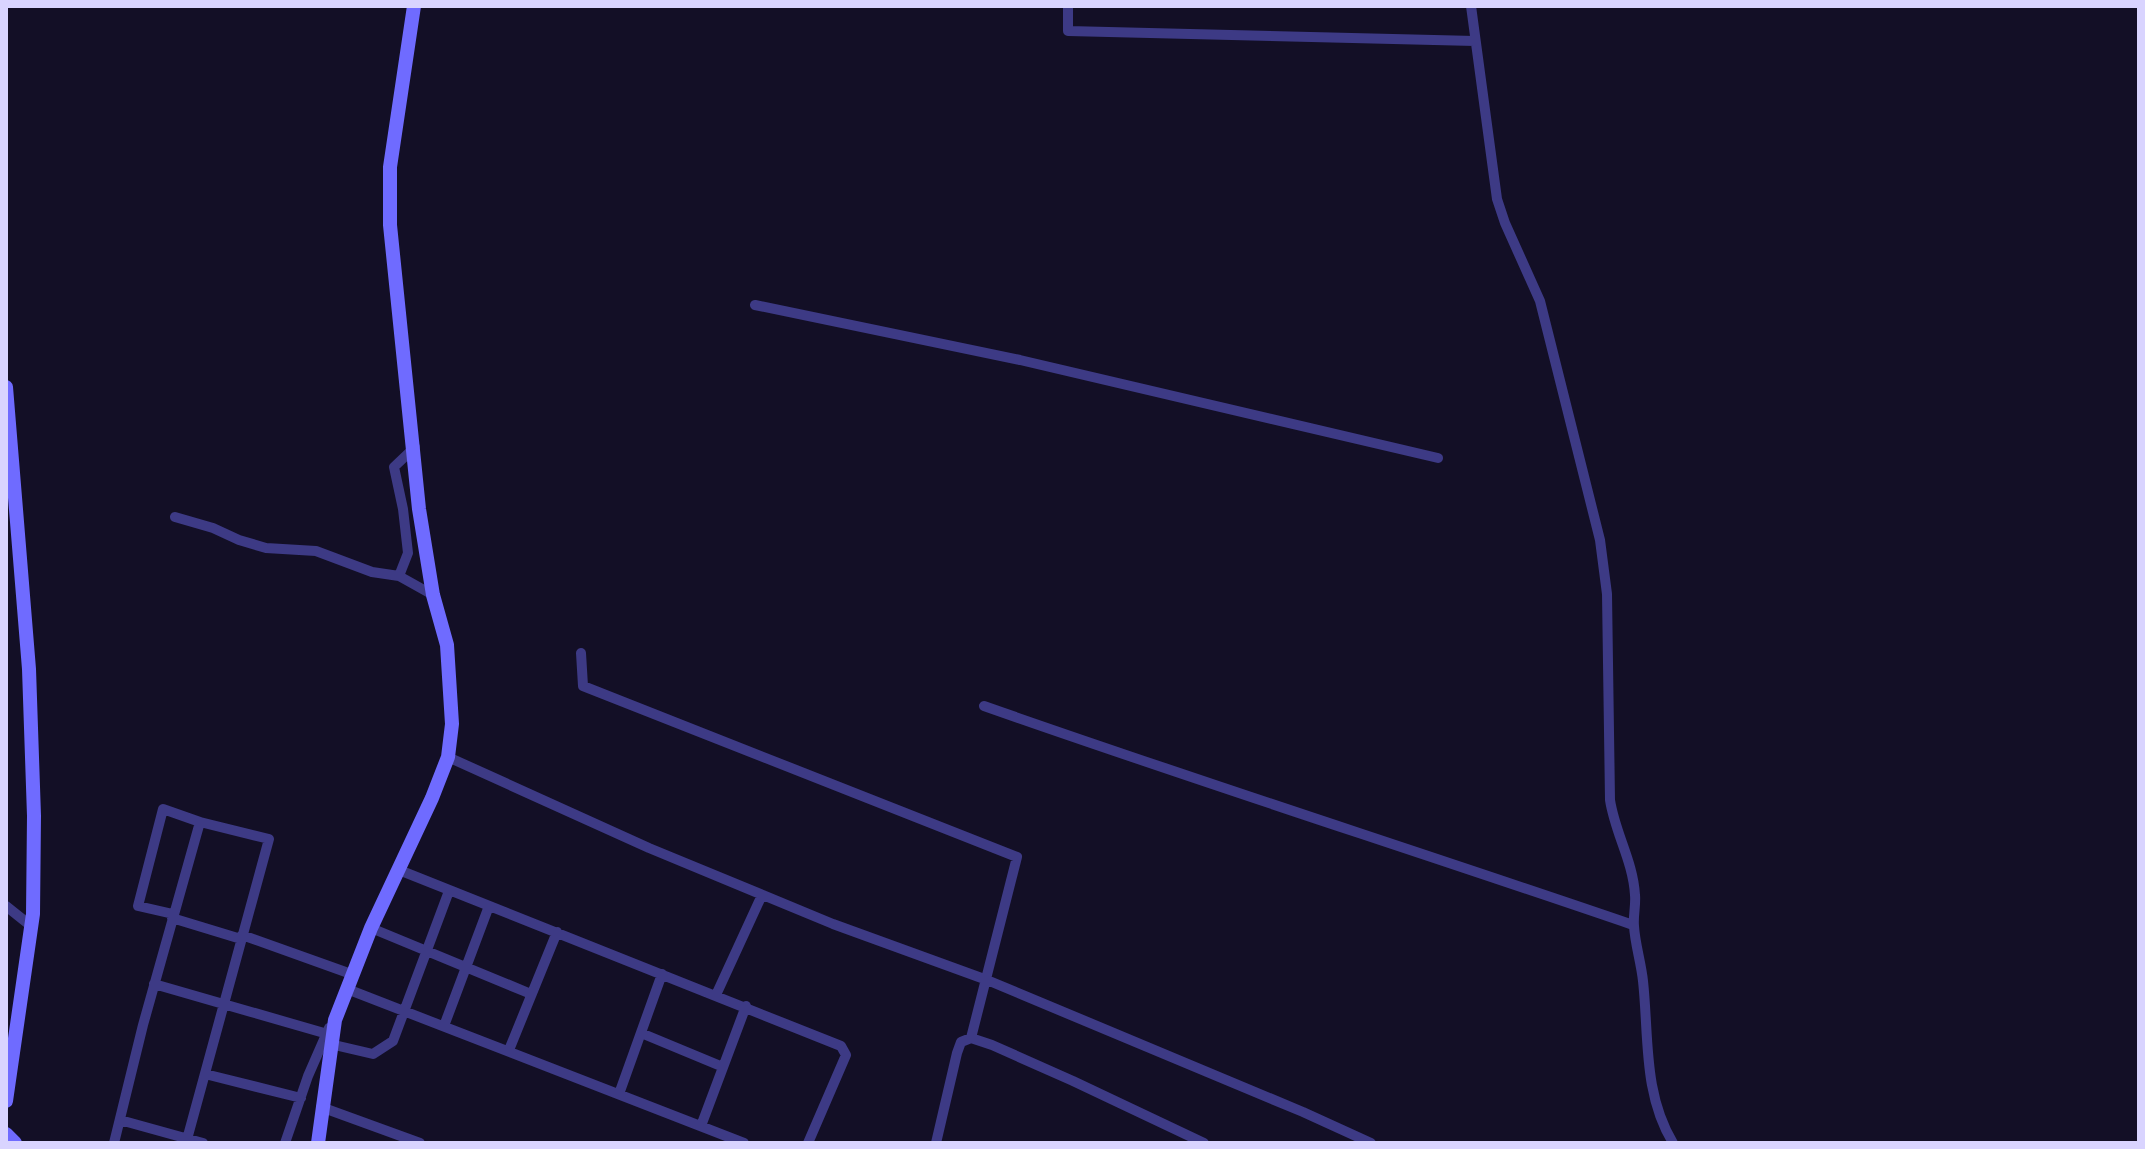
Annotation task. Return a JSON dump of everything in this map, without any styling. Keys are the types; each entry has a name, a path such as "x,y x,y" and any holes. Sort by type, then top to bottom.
{"street":[{"path":"285,1143 308,1076 330,1033 371,928 432,798 448,757 452,724 447,645 433,595 419,509 415,447 395,286 390,181 414,6"},
{"path":"1068,6 1068,31 1475,41"},
{"path":"1471,6 1497,199 1540,301 1600,540 1607,594 1610,800 1630,863 1635,896 1633,925 1643,980 1653,1092 1662,1122 1673,1143"},
{"path":"755,305 1020,360 1438,458"},
{"path":"6,387 29,669 34,816 31,926 6,1101"},
{"path":"399,576 408,553 394,467 415,447"},
{"path":"175,517 266,548 316,551 372,572 399,576 433,595"},
{"path":"581,653 583,686 1017,857 971,1038 959,1046 936,1143"},
{"path":"984,706 1182,776 1409,848 1633,925"},
{"path":"448,757 618,835 762,895 987,980 1371,1143"},
{"path":"187,1141 242,937 269,839 200,822 163,809 138,906 242,937 351,982 403,1010 744,1143"},
{"path":"114,1143 154,984 200,822"},
{"path":"399,870 836,1042 845,1050 844,1061 808,1143"},
{"path":"154,984 330,1033 373,1054 393,1041 449,891"},
{"path":"716,995 762,895"},
{"path":"6,906 31,926"},
{"path":"444,1026 489,906"},
{"path":"371,928 531,994"},
{"path":"509,1050 557,932"},
{"path":"619,1094 662,974"},
{"path":"701,1126 746,1006"},
{"path":"318,1143 330,1033"},
{"path":"641,1033 723,1067"},
{"path":"971,1038 1073,1081 1204,1143"},
{"path":"205,1074 301,1098"},
{"path":"321,1107 420,1143"},
{"path":"120,1120 203,1143"},
{"path":"6,1134 15,1143"}]}
